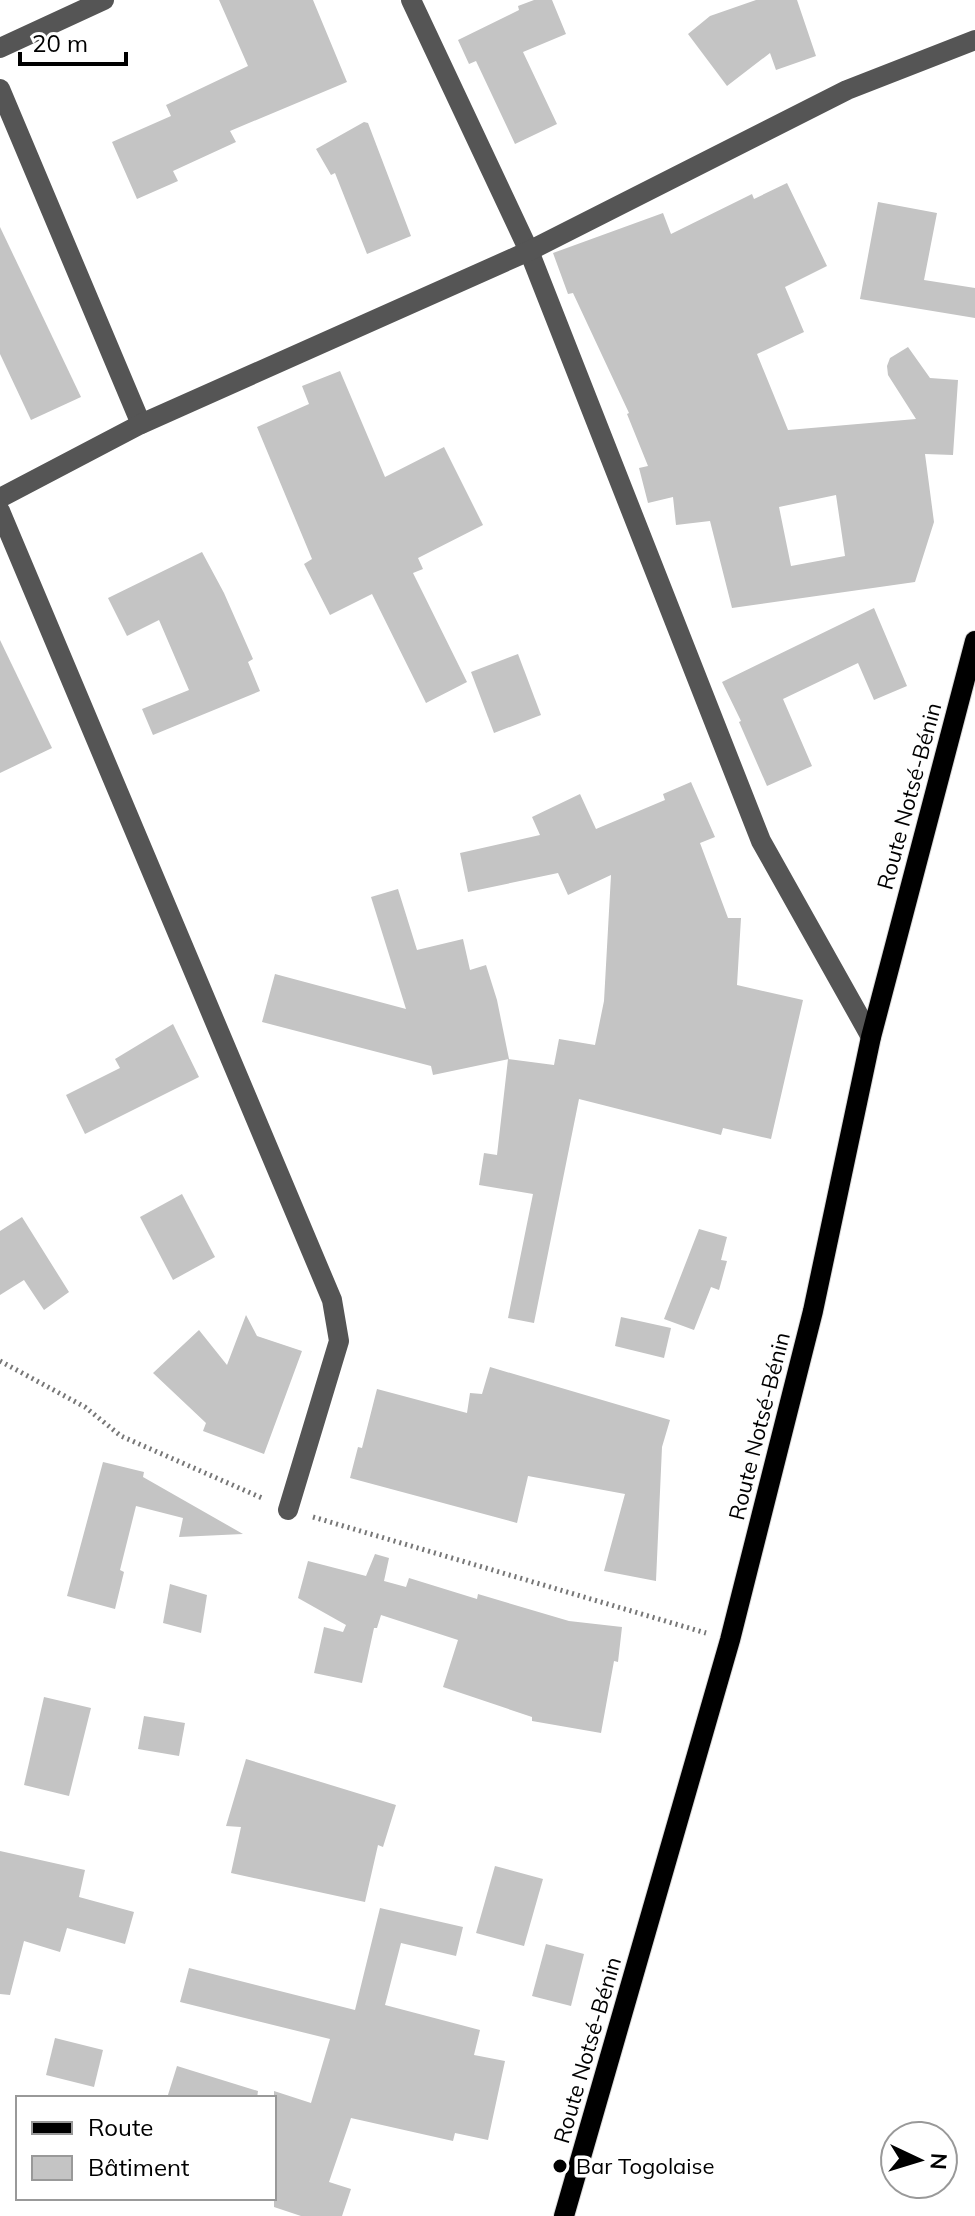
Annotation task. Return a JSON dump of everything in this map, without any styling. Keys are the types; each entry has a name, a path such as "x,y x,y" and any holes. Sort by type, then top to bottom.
{"main road":[{"name":"Route Notsé-Bénin","path":"564,2216 730,1640 813,1311 871,1037 975,641"}],"street":[{"path":"0,48 104,0"},
{"path":"411,0 529,251 761,841 871,1037"},
{"path":"0,498 141,424 529,251 847,90 975,40"},
{"path":"0,89 141,424"},
{"path":"0,511 332,1300 339,1341 288,1510"}],"path":[{"path":"0,1361 85,1407 121,1436 288,1510 730,1640"}],"building":[{"path":"219,0 313,0 347,82 230,131 236,142 173,171 178,181 137,199 112,142 171,116 166,105 248,66"},
{"path":"534,0 552,0 566,34 523,52 557,124 515,144 476,61 469,64 458,40"},
{"path":"756,0 797,0 816,56 776,70 770,53 727,86 688,34 710,16"},
{"path":"364,122 368,123 411,236 367,254 335,173 331,175 316,149"},
{"path":"787,183 827,266 785,287 804,332 757,354 788,430 916,419 888,375 887,366 890,358 908,347 930,378 958,380 953,455 925,454 934,522 915,582 732,608 710,521 676,525 673,497 648,503 639,468 648,466 629,413 573,293 568,294 553,253 663,213 671,234 752,194 754,199","holes":["836,495 845,556 791,566 779,507"]},
{"path":"878,202 937,213 924,280 975,288 975,318 860,299"},
{"path":"0,227 81,397 31,420 0,354"},
{"path":"340,371 385,477 444,447 483,525 418,558 423,569 413,573 467,682 426,703 372,594 330,615 304,564 312,559 257,427 309,404 302,386"},
{"path":"202,552 253,659 248,662 260,691 153,735 142,709 189,690 159,620 127,636 108,598"},
{"path":"874,608 907,686 874,700 858,663 783,699 812,766 767,786 722,682"},
{"path":"0,640 52,748 0,773"},
{"path":"518,654 541,715 494,733 471,672"},
{"path":"691,782 715,837 700,843 728,918 741,918 737,985 803,1000 771,1139 723,1128 721,1135 579,1099 534,1323 508,1318 533,1194 479,1185 484,1153 497,1155 508,1059 554,1065 559,1039 595,1045 604,1001 611,875 568,895 558,873 468,892 460,853 540,835 532,817 580,794 596,829 665,800 663,794"},
{"path":"398,889 417,950 463,939 470,970 486,965 509,1059 433,1075 431,1066 262,1022 275,974 406,1009 371,897"},
{"path":"173,1024 199,1077 85,1134 66,1095 120,1068 115,1059"},
{"path":"182,1194 215,1257 173,1280 140,1217"},
{"path":"22,1217 69,1292 44,1310 24,1280 0,1295 0,1231"},
{"path":"699,1229 727,1237 721,1260 727,1261 719,1290 711,1287 694,1330 664,1319"},
{"path":"246,1315 257,1336 302,1351 264,1454 203,1431 206,1423 153,1373 199,1330 227,1365"},
{"path":"621,1317 671,1328 664,1358 615,1346"},
{"path":"490,1367 670,1420 662,1447 656,1581 604,1571 625,1494 528,1476 517,1523 350,1478 358,1447 362,1448 377,1389 467,1413 470,1393 482,1394"},
{"path":"103,1462 144,1472 143,1477 243,1534 179,1537 183,1518 136,1506 120,1570 124,1572 115,1609 67,1596"},
{"path":"375,1554 389,1558 384,1581 406,1587 409,1578 477,1599 478,1594 569,1621 622,1627 618,1662 614,1661 601,1733 532,1721 532,1717 443,1687 458,1640 381,1615 377,1628 374,1628 362,1683 314,1673 324,1627 343,1632 346,1625 298,1598 308,1561 366,1576"},
{"path":"170,1584 207,1595 201,1633 163,1623"},
{"path":"44,1697 91,1708 69,1796 24,1785"},
{"path":"144,1716 185,1723 179,1756 138,1749"},
{"path":"246,1759 396,1805 383,1847 378,1845 365,1902 231,1873 241,1827 226,1826"},
{"path":"0,1851 85,1870 79,1897 134,1912 125,1944 67,1928 60,1952 24,1941 10,1995 0,1994"},
{"path":"495,1866 543,1879 524,1946 476,1933"},
{"path":"380,1908 463,1927 456,1956 401,1943 385,2005 480,2030 474,2055 505,2061 488,2140 455,2133 453,2141 351,2118 329,2182 351,2189 342,2216 301,2216 274,2207 274,2091 311,2103 330,2039 180,2002 189,1968 355,2010"},
{"path":"546,1944 584,1954 571,2006 532,1996"},
{"path":"55,2038 103,2050 94,2087 46,2075"},
{"path":"177,2066 258,2091 257,2096 168,2096"}],"place":[{"name":"Bar Togolaise","path":"560,2166"}]}
